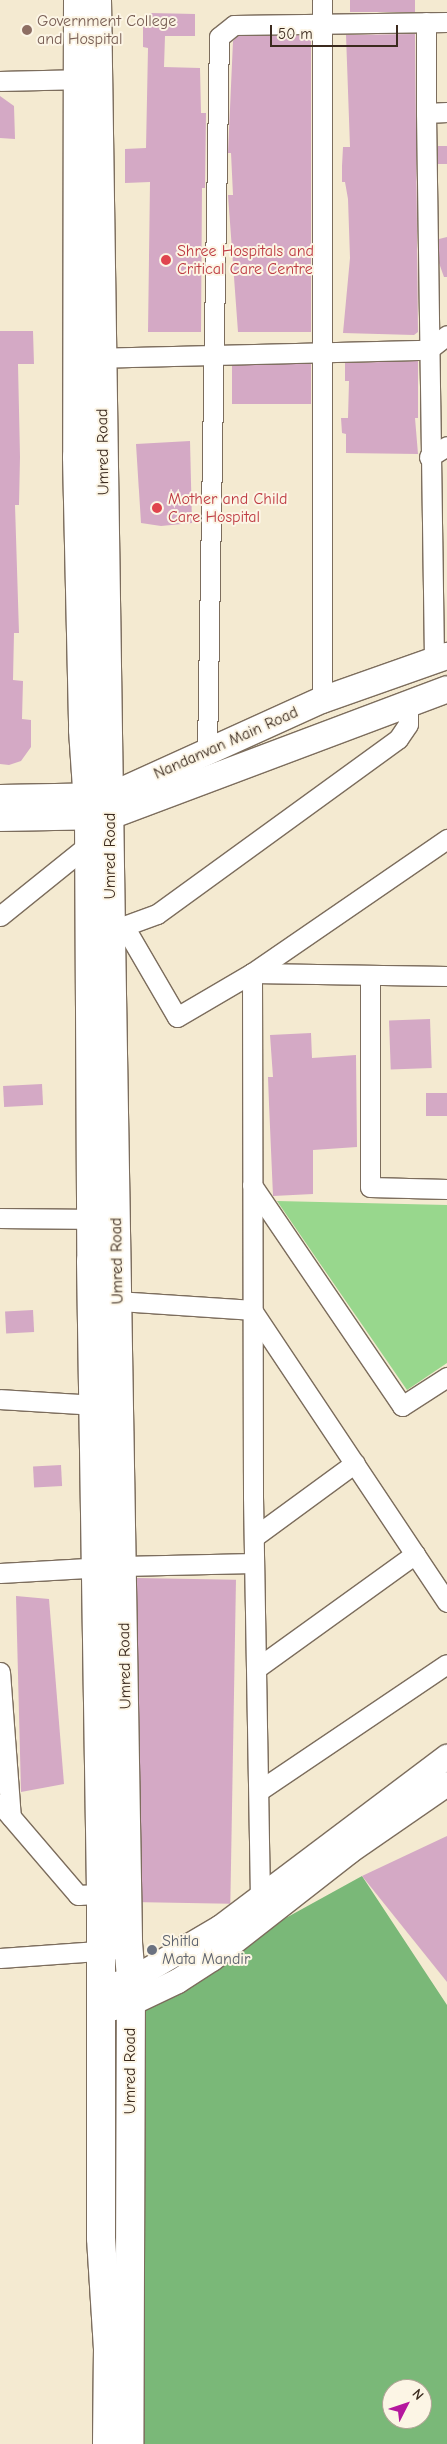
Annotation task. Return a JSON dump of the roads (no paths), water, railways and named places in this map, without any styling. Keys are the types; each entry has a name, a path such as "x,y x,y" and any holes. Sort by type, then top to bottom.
{"main road":[{"path":"88,79 77,32 93,2"},
{"path":"88,79 93,2"},
{"name":"Umred Road","path":"88,79 89,358 99,845 108,927 118,1301 128,1948 131,1992 129,2444"},
{"name":"Nandanvan Main Road","path":"0,798 99,806 206,751 322,700 440,658"},
{"path":"0,818 99,806 447,688"},
{"path":"107,2444 108,2348 101,2238 102,2193 99,2092 101,1892 98,1792 95,1405 91,1219 108,927"},
{"path":"98,1792 127,1792"},
{"path":"102,2193 130,2192"}],"street":[{"path":"72,0 77,32"},
{"path":"322,0 322,700"},
{"path":"426,22 431,549 440,658"},
{"path":"206,751 219,37 234,25 322,26 447,22"},
{"path":"0,81 88,79"},
{"path":"426,113 447,112"},
{"path":"89,358 212,353 322,354 428,350 447,335"},
{"path":"429,457 447,446"},
{"path":"431,549 447,538"},
{"path":"408,701 408,724 398,740 157,914 108,927 177,1017 252,974 447,839"},
{"path":"0,916 99,845"},
{"path":"252,974 447,976"},
{"path":"252,974 254,1563 260,1790 260,1895"},
{"path":"370,975 370,1187 447,1189"},
{"path":"252,1186 402,1406 447,1378"},
{"path":"0,1218 91,1219"},
{"path":"118,1301 252,1310"},
{"path":"252,1310 447,1602"},
{"path":"0,1399 95,1405"},
{"path":"254,1537 355,1463"},
{"path":"257,1668 415,1554"},
{"path":"0,1573 96,1567 254,1563"},
{"path":"260,1790 447,1664"},
{"path":"0,1672 5,1810 78,1895 101,1892 128,1895"},
{"path":"131,1992 447,1756"},
{"path":"101,1999 178,1981 212,1959 350,1851 447,1784"},
{"path":"0,1958 128,1948"}],"place":[{"name":"Government College and Hospital","path":"27,30"},
{"name":"Shree Hospitals and Critical Care Centre","path":"166,260"},
{"name":"Mother and Child Care Hospital","path":"157,508"},
{"name":"Shitla Mata Mandir","path":"152,1950"}]}
